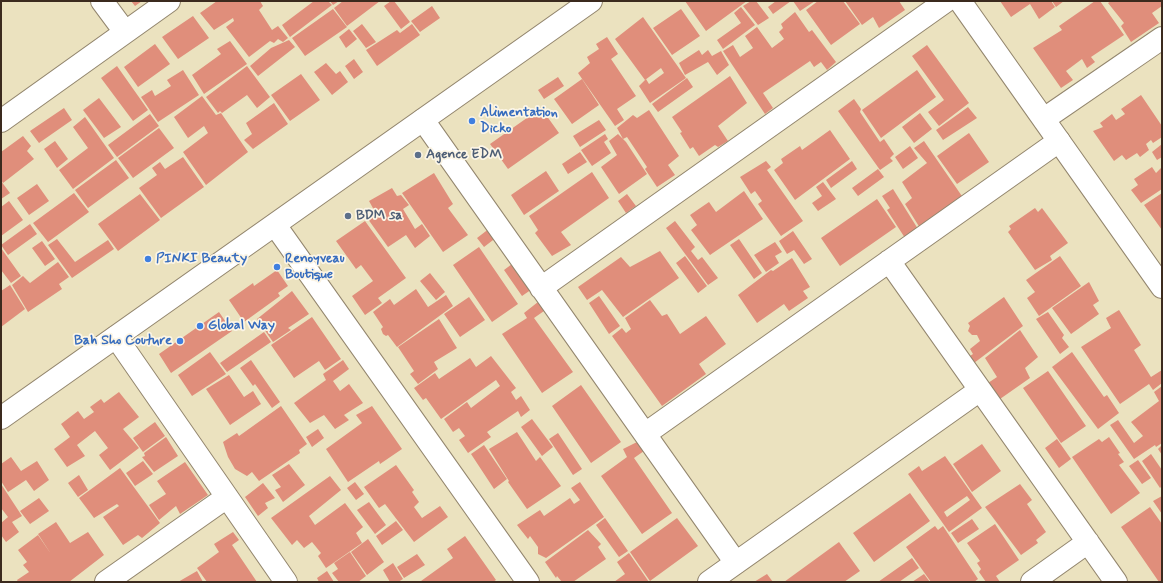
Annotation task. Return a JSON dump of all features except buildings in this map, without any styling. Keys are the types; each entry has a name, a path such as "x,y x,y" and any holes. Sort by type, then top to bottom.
{"street":[{"path":"102,1 125,32"},
{"path":"1,121 169,1"},
{"path":"3,413 116,337 591,1"},
{"path":"541,288 946,1"},
{"path":"960,1 1059,141 1160,279"},
{"path":"1044,119 1162,38"},
{"path":"422,120 736,563"},
{"path":"645,434 1059,141"},
{"path":"275,225 528,582"},
{"path":"889,261 1116,582"},
{"path":"116,337 286,582"},
{"path":"709,582 980,390"},
{"path":"106,582 227,497"},
{"path":"1032,582 1088,542"}],"place":[{"name":"Alimentation Dicko","path":"472,121"},
{"name":"Agence EDM","path":"418,155"},
{"name":"BDM sa","path":"348,216"},
{"name":"PINKI Beauty","path":"148,259"},
{"name":"Renoyveau Boutique","path":"277,267"},
{"name":"Global Way","path":"200,326"},
{"name":"Bah Sho Couture","path":"180,341"}]}
